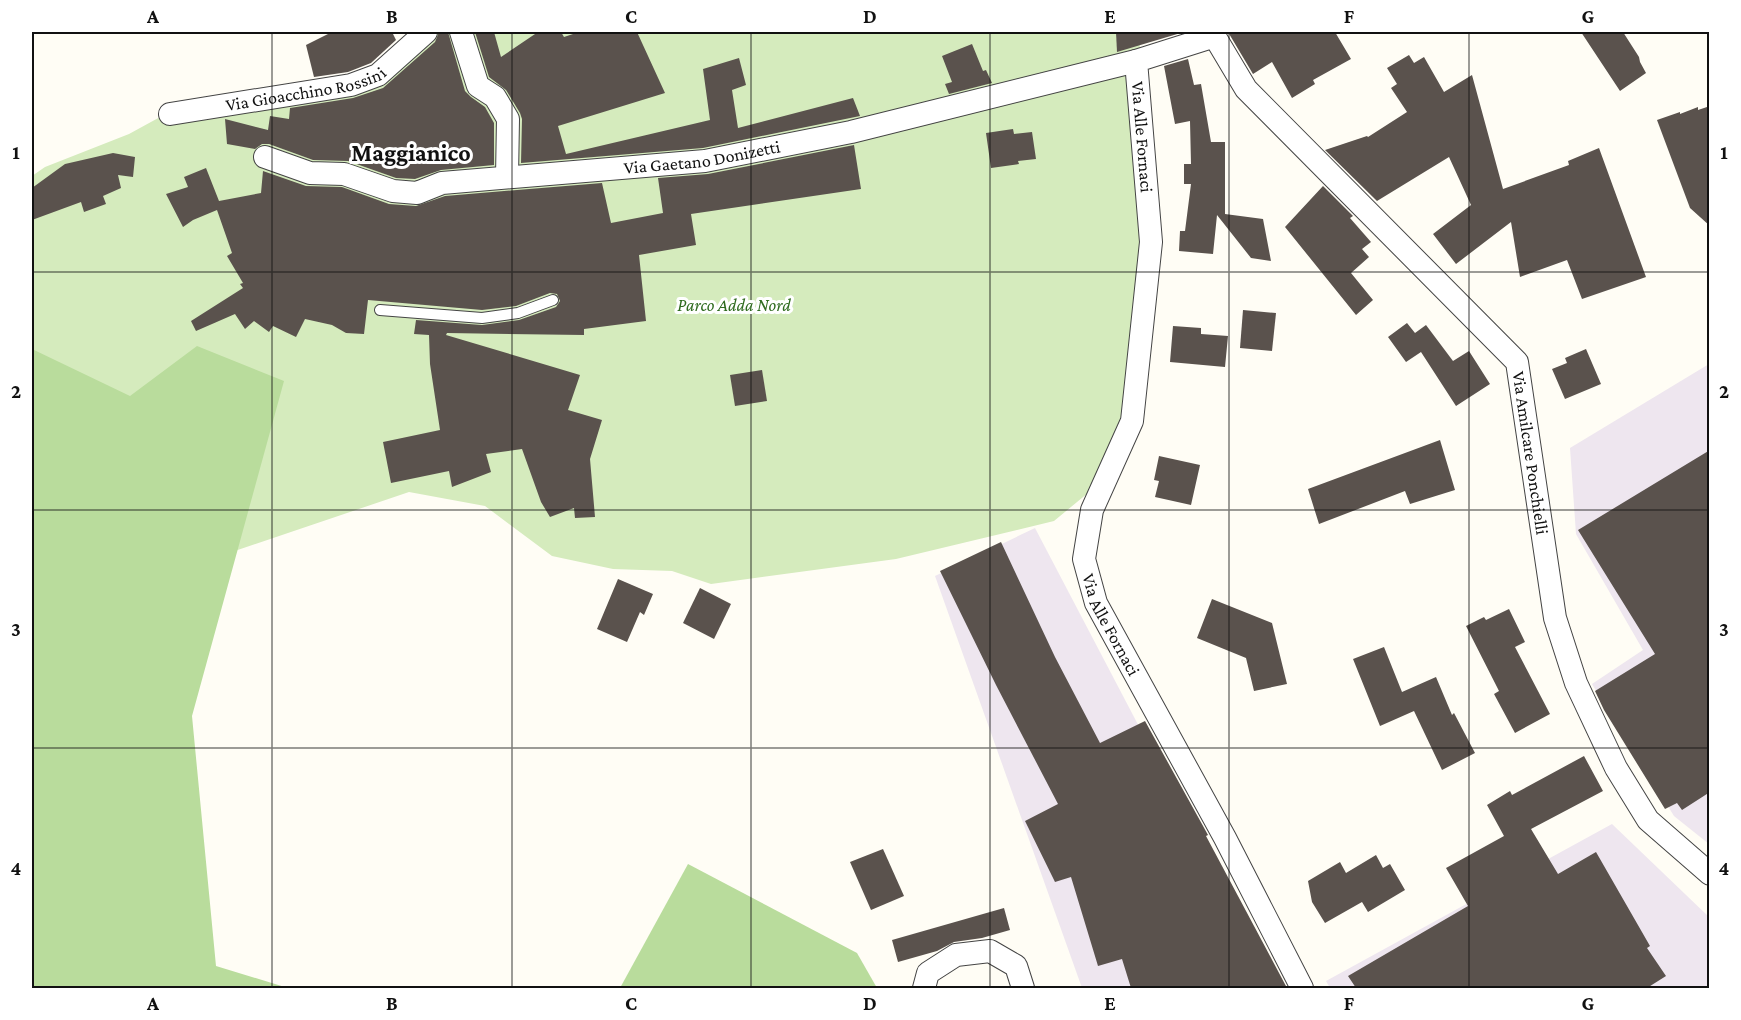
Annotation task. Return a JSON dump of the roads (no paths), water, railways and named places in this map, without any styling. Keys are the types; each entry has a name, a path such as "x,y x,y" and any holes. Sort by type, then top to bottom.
{"street":[{"name":"Via Gioacchino Rossini","path":"170,114 351,85 378,75 426,32"},
{"path":"461,32 478,86 495,97 508,119 507,177"},
{"name":"Via Alle Fornaci","path":"1214,34 1136,61 1151,242 1132,421 1092,510 1084,560 1096,603 1225,838 1302,988"},
{"name":"Via Amilcare Ponchielli","path":"1214,34 1246,89 1517,362 1555,618 1576,683 1616,768 1648,820 1710,874"},
{"name":"Via Gaetano Donizetti","path":"266,157 310,173 344,174 393,191 417,193 442,183 705,160 851,132 1136,61"},
{"path":"924,988 928,973 956,955 990,951 1016,966 1023,988"}],"lane":[{"path":"380,310 482,318 518,313 553,300"}],"district":[{"name":"Maggianico","path":"411,152"}],"park label":[{"name":"Parco Adda Nord","path":"734,305"}]}
